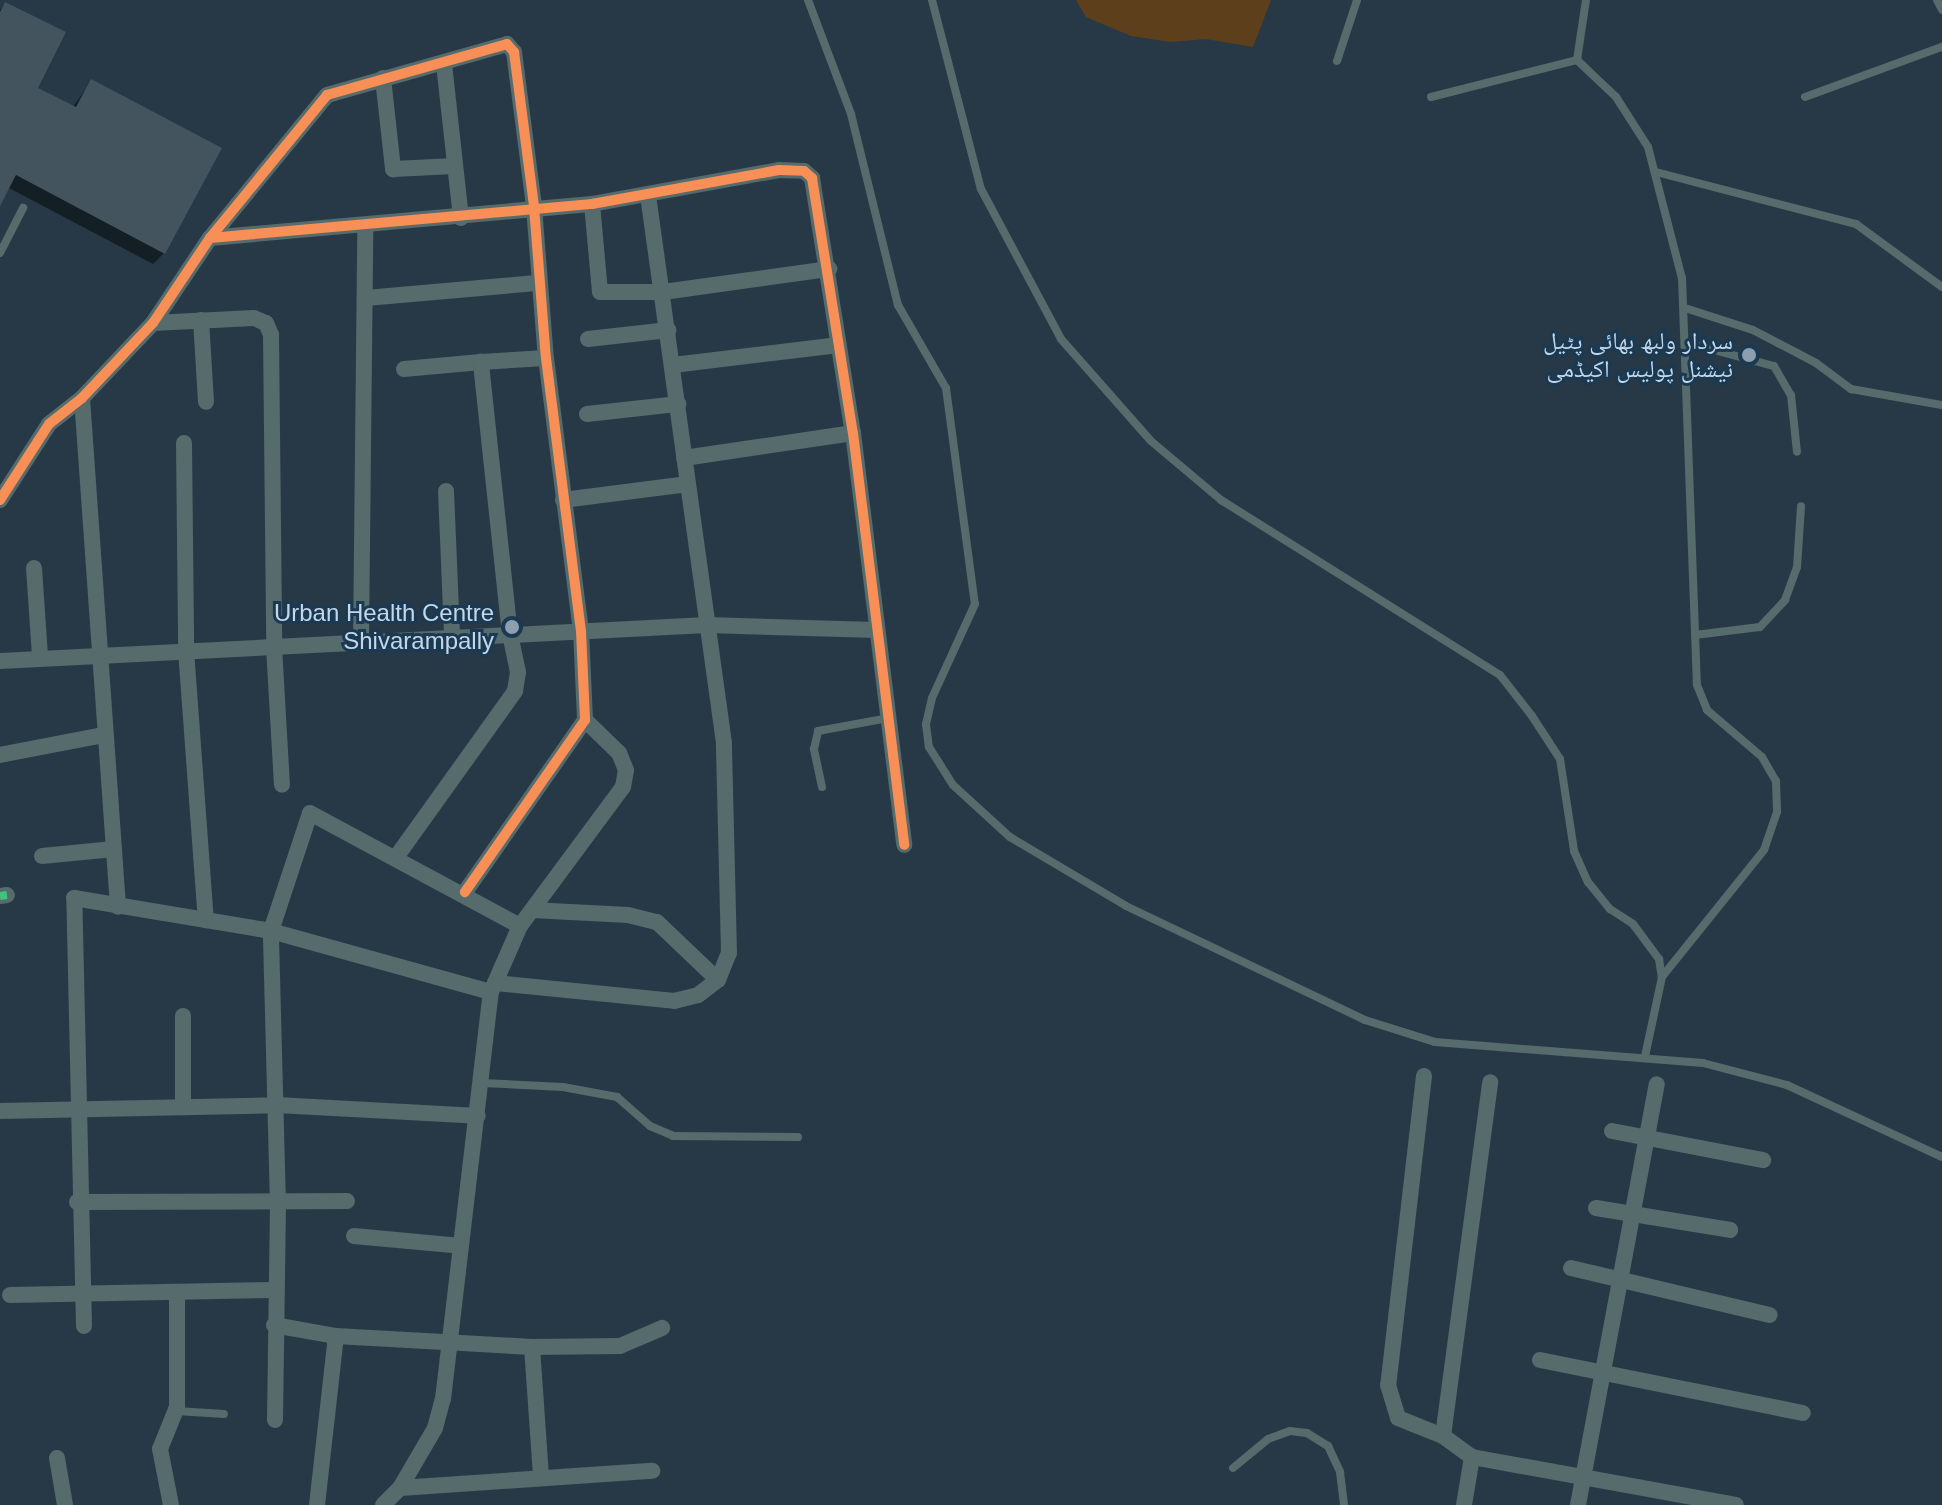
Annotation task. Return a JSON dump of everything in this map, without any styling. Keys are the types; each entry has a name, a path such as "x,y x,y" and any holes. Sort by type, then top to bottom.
{"street":[{"path":"0,500 49,424 82,398 153,323 210,238 327,95 444,64 497,44 507,44 514,52 534,207 546,358 581,631 585,720 465,892"},
{"path":"444,64 461,218"},
{"path":"383,78 393,169 455,166"},
{"path":"210,238 365,227 534,207 592,204 779,170 804,171 817,190 829,269 853,433 904,845"},
{"path":"84,1326 77,1202 74,898 271,931 493,988 674,1001 698,995 718,980 729,953 724,743 648,195"},
{"path":"592,204 600,292 663,292 829,269"},
{"path":"361,641 365,227"},
{"path":"366,298 539,283"},
{"path":"153,323 254,318 266,323 271,335 274,647 282,785"},
{"path":"201,320 206,402"},
{"path":"588,339 668,330"},
{"path":"673,365 839,345"},
{"path":"404,369 546,358"},
{"path":"397,856 515,691 518,672 510,635 481,362"},
{"path":"82,398 118,907"},
{"path":"587,414 678,404"},
{"path":"684,458 853,433"},
{"path":"184,443 186,650 206,920"},
{"path":"563,500 688,484"},
{"path":"446,491 452,637"},
{"path":"34,568 40,657"},
{"path":"0,661 98,652 274,647 707,625 877,630"},
{"path":"383,1505 400,1488 435,1428 493,988 520,926 623,787 626,770 619,753 585,720"},
{"path":"0,755 104,735"},
{"path":"275,1420 278,1205 271,931 310,813 465,892 520,926"},
{"path":"42,856 114,849"},
{"path":"532,910 628,915 657,922 718,980"},
{"path":"183,1016 183,1107"},
{"path":"1424,1076 1388,1385 1398,1418 1443,1436 1472,1457 1693,1500 1736,1505"},
{"path":"1443,1436 1490,1082"},
{"path":"1578,1505 1657,1084"},
{"path":"0,1111 277,1105 478,1116"},
{"path":"1612,1131 1763,1160"},
{"path":"77,1202 278,1205 347,1201"},
{"path":"1596,1208 1730,1230"},
{"path":"354,1236 461,1246"},
{"path":"1571,1268 1770,1315"},
{"path":"10,1295 276,1290"},
{"path":"171,1505 160,1449 176,1411 177,1294"},
{"path":"274,1325 336,1336 447,1346 532,1347 620,1346 662,1328"},
{"path":"317,1505 336,1336"},
{"path":"532,1347 541,1476"},
{"path":"1540,1360 1803,1413"},
{"path":"1464,1505 1472,1457"},
{"path":"57,1458 65,1505"},
{"path":"400,1488 541,1476 652,1471"}],"lane":[{"path":"808,0 851,114 898,305 946,388 975,604 929,711 929,747 940,769 1010,837 1126,906 1365,1020 1435,1042 1524,1053 1645,1056 1703,1063 1787,1085 1942,1157"},
{"path":"932,0 981,189 1061,339 1151,441 1221,500 1500,675 1560,759 1574,851 1588,882 1645,937 1659,959 1662,977 1645,1056"},
{"path":"1337,61 1357,0"},
{"path":"1577,60 1586,0"},
{"path":"1937,0 1942,10"},
{"path":"1805,97 1942,47"},
{"path":"1577,60 1616,97 1648,147 1685,308 1697,685 1707,710 1762,757 1776,781 1777,812 1764,850 1662,977"},
{"path":"1431,97 1577,60"},
{"path":"1656,172 1856,224 1942,287"},
{"path":"0,253 23,208"},
{"path":"1685,308 1753,330 1816,363 1851,389 1942,405"},
{"path":"1688,343 1774,366 1791,395 1797,452"},
{"path":"1695,635 1760,627 1785,600 1797,567 1801,506"},
{"path":"822,787 814,749 818,731 889,718"},
{"path":"482,1083 563,1087 617,1097 650,1126 673,1136 798,1137"},
{"path":"176,1411 224,1414"},
{"path":"1233,1468 1268,1439 1290,1431 1307,1433 1328,1446 1340,1472 1344,1505"}],"shaded area":[{"path":"1076,0 1271,0 1253,47 1206,39 1170,42 1131,36 1086,17"}],"building":[{"path":"5,2 66,32 38,88 76,107 91,79 222,148 165,254 16,175 0,206 0,12"}],"marked path":[{"path":"0,896 7,895"}],"cycle path":[{"path":"0,500 49,424 82,398 153,323 210,238 327,95 507,44 514,52 534,207 546,358 581,631 585,720 465,892"},
{"path":"210,238 592,204 779,170 804,171 812,178 853,433 904,845"}],"place":[{"name":"سردار ولبھ بھائی پٹیل نیشنل پولیس اکیڈمی","path":"1749,355"},
{"name":"Urban Health Centre Shivarampally","path":"512,627"}]}
